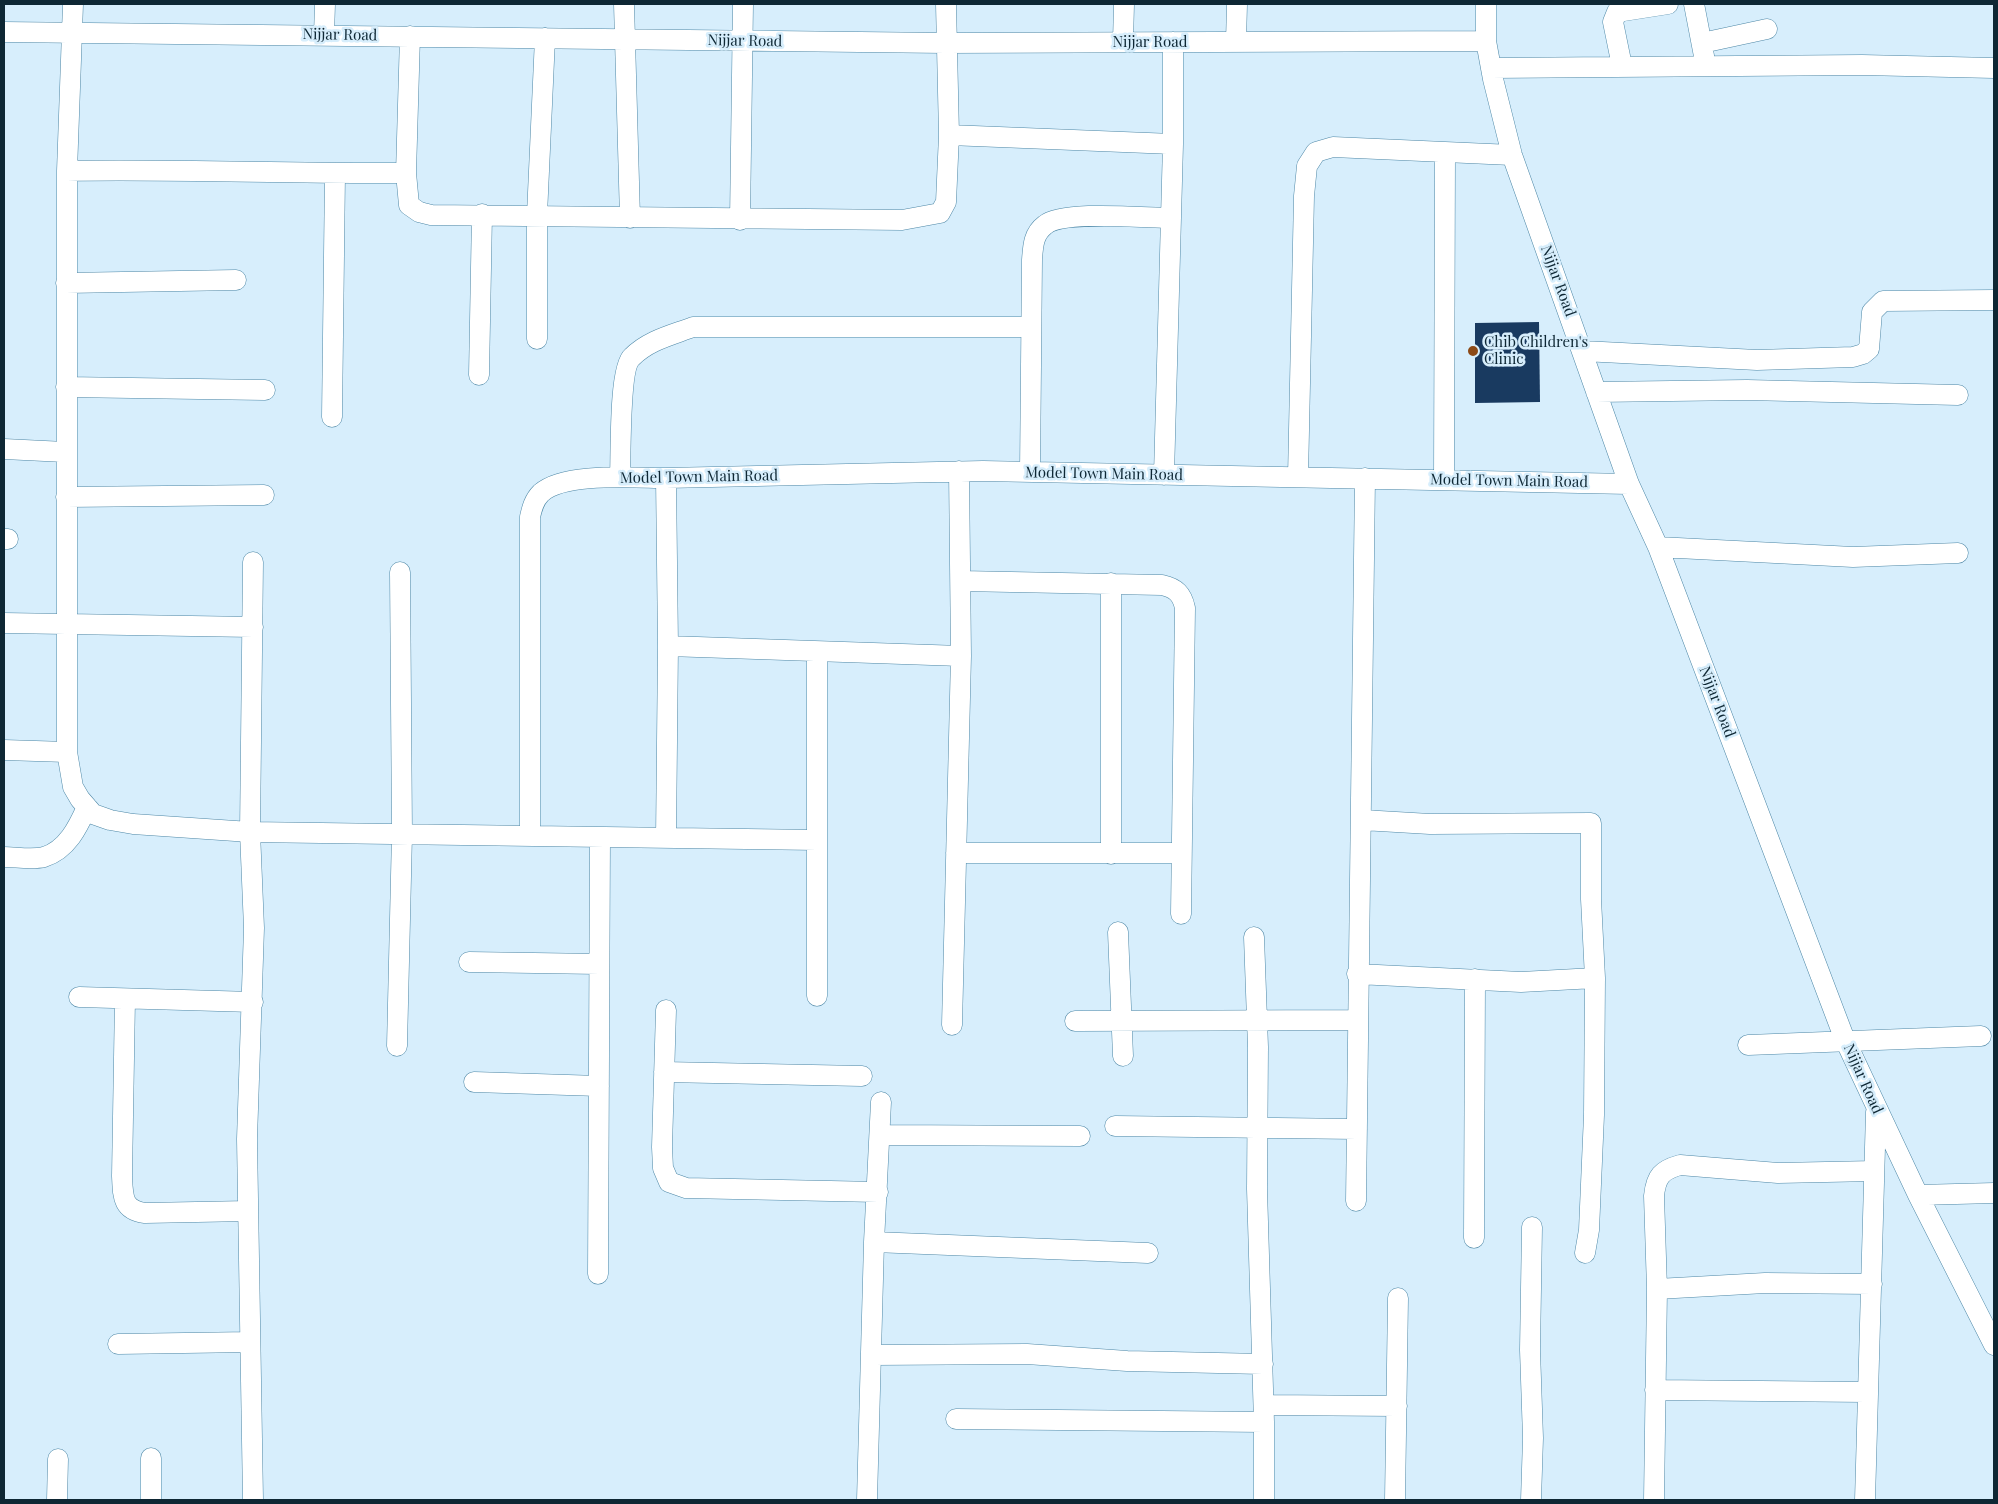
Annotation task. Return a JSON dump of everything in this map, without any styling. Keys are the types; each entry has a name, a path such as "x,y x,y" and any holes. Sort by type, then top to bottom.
{"street":[{"path":"73,4 67,171 66,283 67,752 74,787 80,799 93,814 110,820 134,824 250,832 817,840"},
{"path":"324,35 325,4"},
{"path":"624,4 630,218"},
{"path":"740,220 743,4"},
{"path":"410,36 406,173 410,205 419,212 431,215 482,214 740,220 902,220 940,213 946,202 949,135 945,42 946,4"},
{"path":"1124,4 1124,42"},
{"path":"1236,42 1237,4"},
{"name":"Nijjar Road","path":"1486,4 1486,41 1512,155 1629,484 1658,547 1845,1040 1918,1195 1994,1345"},
{"path":"1622,66 1613,22 1614,16 1617,12 1668,4"},
{"path":"1694,4 1706,66"},
{"path":"1702,42 1767,29"},
{"name":"Nijjar Road","path":"4,32 743,41 1486,41"},
{"path":"1746,34 1751,66"},
{"path":"537,339 537,215 545,38"},
{"path":"1164,475 1173,144 1173,42"},
{"path":"1491,68 1862,65 1994,68"},
{"path":"949,135 1173,144"},
{"path":"1298,477 1303,225 1307,166 1316,152 1333,147 1512,155"},
{"path":"1444,479 1445,152"},
{"path":"67,171 232,170 335,174 406,173"},
{"path":"332,417 335,174"},
{"path":"479,375 482,214"},
{"path":"1030,472 1032,260 1034,238 1045,224 1056,219 1072,216 1171,218"},
{"path":"66,283 236,280"},
{"path":"1583,351 1757,360 1853,357 1863,354 1869,349 1872,312 1883,301 1994,300"},
{"path":"620,477 624,377 630,358 653,341 693,327 1031,327"},
{"path":"66,387 265,390"},
{"path":"1596,392 1747,390 1958,395"},
{"path":"4,449 65,452"},
{"path":"952,1025 961,656 959,471"},
{"name":"Model Town Main Road","path":"530,835 530,517 532,506 542,492 553,486 580,479 620,477 666,478 959,471 1629,484"},
{"path":"666,478 668,646 666,838"},
{"path":"1356,1202 1357,974 1362,820 1365,478"},
{"path":"66,497 264,495"},
{"path":"1658,547 1853,557 1958,553"},
{"path":"253,562 250,832 254,928 247,1139 253,1500"},
{"path":"397,1046 402,834 400,572"},
{"path":"961,580 1111,582 1162,585 1172,588 1183,599 1185,618 1181,914"},
{"path":"1111,582 1111,854"},
{"path":"4,623 253,627"},
{"path":"668,646 961,656"},
{"path":"816,652 816,996"},
{"path":"4,750 67,752"},
{"path":"4,857 44,857 60,848 75,832 87,807"},
{"path":"1362,820 1430,824 1591,823 1591,899 1595,978 1592,1172 1588,1230 1584,1254"},
{"path":"598,1274 600,837"},
{"path":"956,853 1181,853"},
{"path":"1118,932 1123,1056"},
{"path":"1254,937 1257,1022 1256,1189 1263,1364 1264,1500"},
{"path":"469,962 599,964"},
{"path":"1357,974 1521,982 1595,978"},
{"path":"1474,1238 1475,979"},
{"path":"79,998 253,1002"},
{"path":"125,999 122,1176 128,1207 145,1213 248,1211"},
{"path":"666,1010 662,1147 663,1168 669,1182 686,1188 878,1192"},
{"path":"1075,1022 1358,1020"},
{"path":"1748,1044 1981,1036"},
{"path":"664,1072 862,1076"},
{"path":"474,1082 599,1086"},
{"path":"867,1500 874,1242 881,1102"},
{"path":"1865,1500 1866,1392 1872,1284 1876,1109"},
{"path":"1115,1126 1357,1129"},
{"path":"880,1135 1080,1136"},
{"path":"1654,1500 1657,1289 1654,1196 1656,1184 1667,1169 1680,1165 1778,1173 1874,1171"},
{"path":"1918,1195 1994,1193"},
{"path":"1531,1500 1533,1438 1530,1350 1532,1227"},
{"path":"874,1242 1148,1253"},
{"path":"1657,1289 1765,1283 1872,1284"},
{"path":"1395,1500 1398,1298"},
{"path":"118,1344 250,1342"},
{"path":"872,1354 1027,1354 1127,1361 1263,1364"},
{"path":"1655,1390 1866,1392"},
{"path":"956,1419 1104,1419 1397,1406"},
{"path":"151,1458 151,1500"},
{"path":"57,1500 58,1459"}],"building":[{"path":"1539,322 1540,402 1475,403 1475,323"}],"place":[{"name":"Chib Children's Clinic","path":"1473,351"}]}
